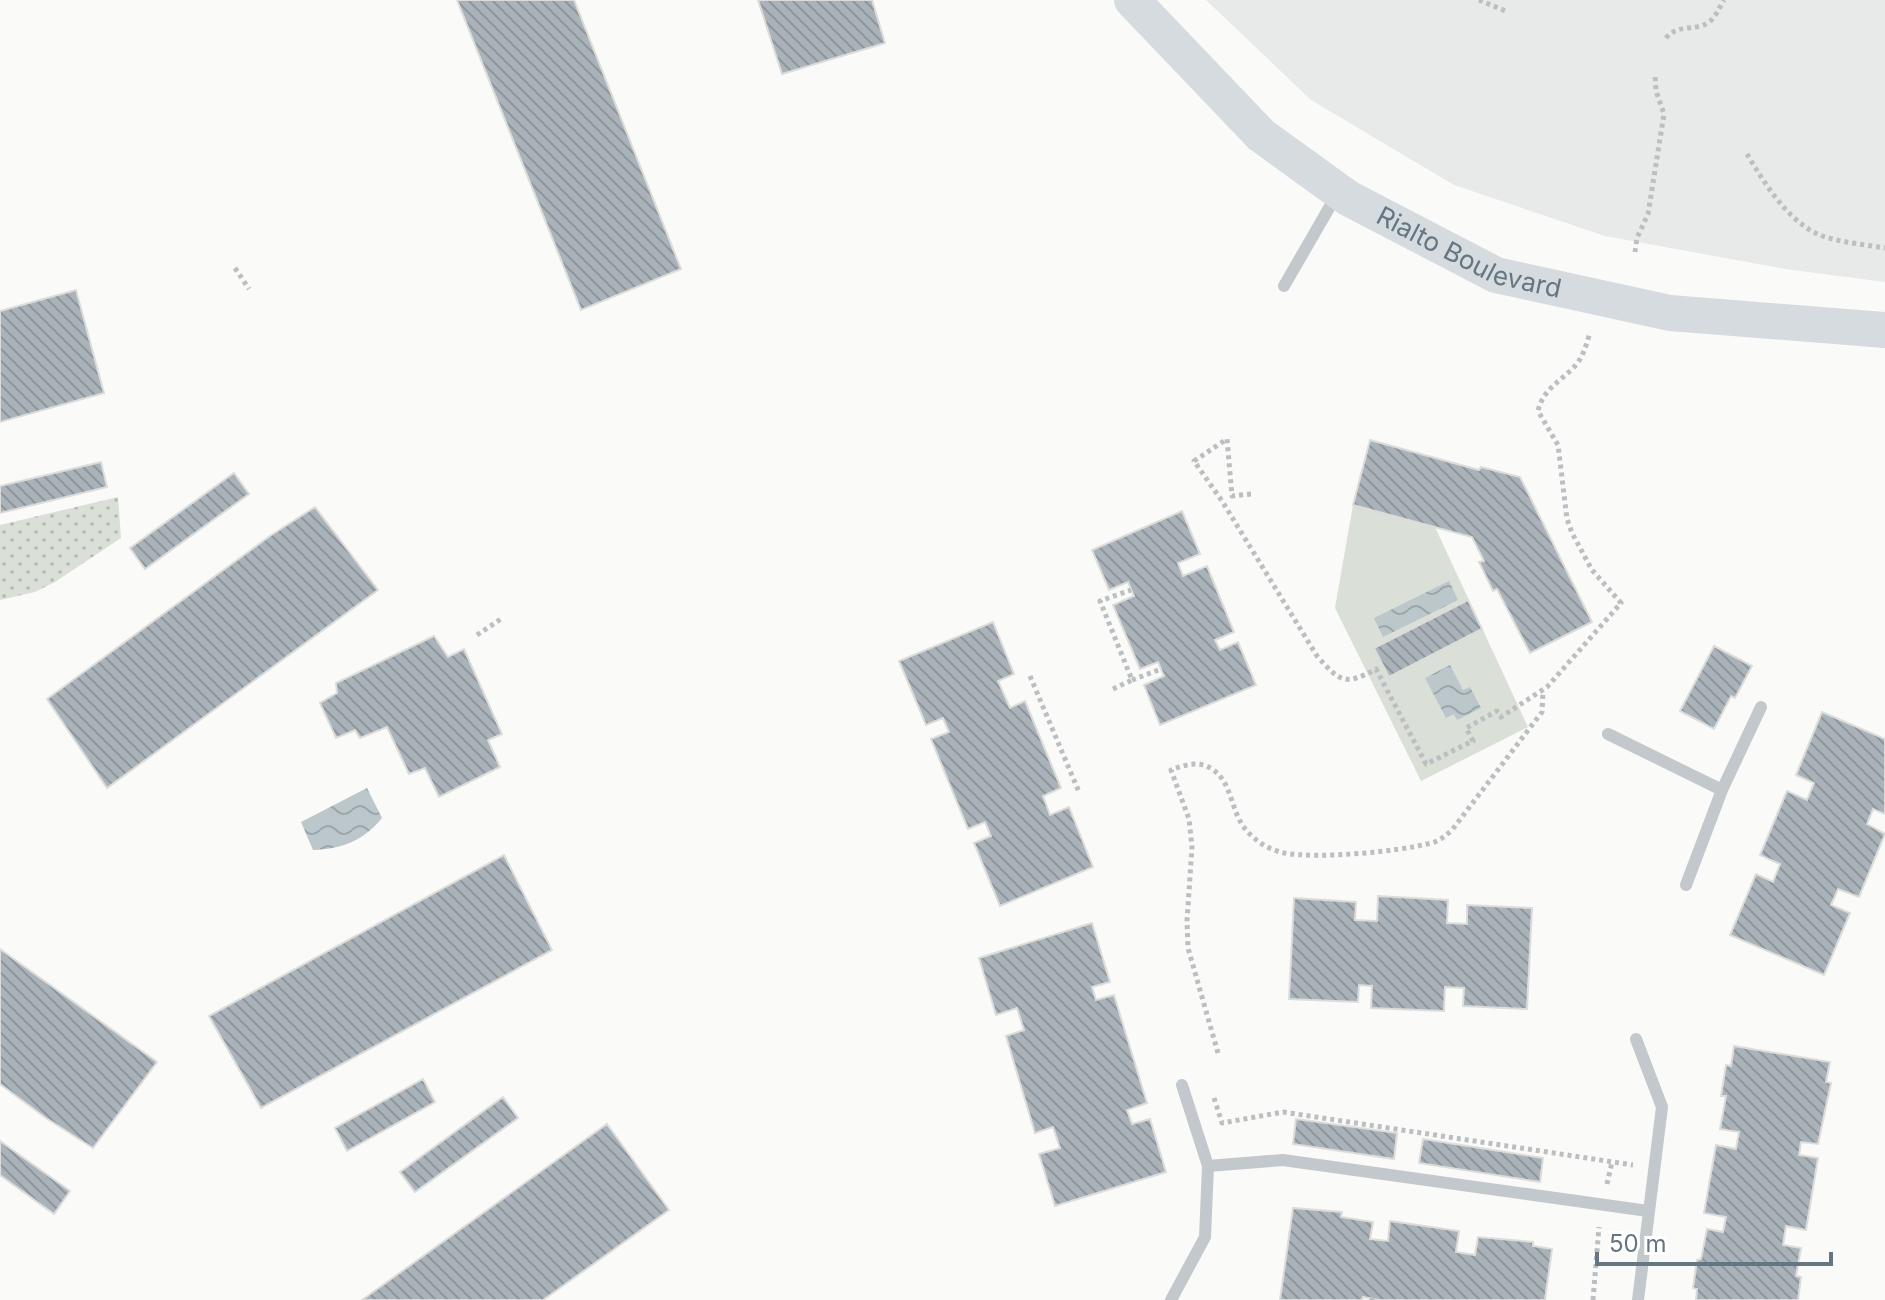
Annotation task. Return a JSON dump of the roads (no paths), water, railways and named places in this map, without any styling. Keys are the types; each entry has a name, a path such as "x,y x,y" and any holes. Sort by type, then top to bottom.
{"street":[{"name":"Rialto Boulevard","path":"1132,0 1261,135 1339,191 1496,275 1670,313 1885,330"}],"lane":[{"path":"1284,286 1339,191"},
{"path":"1686,885 1722,790 1761,707"},
{"path":"1608,734 1722,790"},
{"path":"1636,1039 1662,1107 1638,1300"},
{"path":"1171,1300 1205,1237 1208,1166 1182,1085"},
{"path":"1208,1166 1283,1160 1648,1211"}],"water":[{"path":"1449,581 1458,600 1383,637 1374,618"},
{"path":"1450,665 1463,690 1470,687 1481,708 1457,720 1454,714 1446,718 1425,678"},
{"path":"367,788 382,818 367,833 351,842 313,850 301,822"}]}
